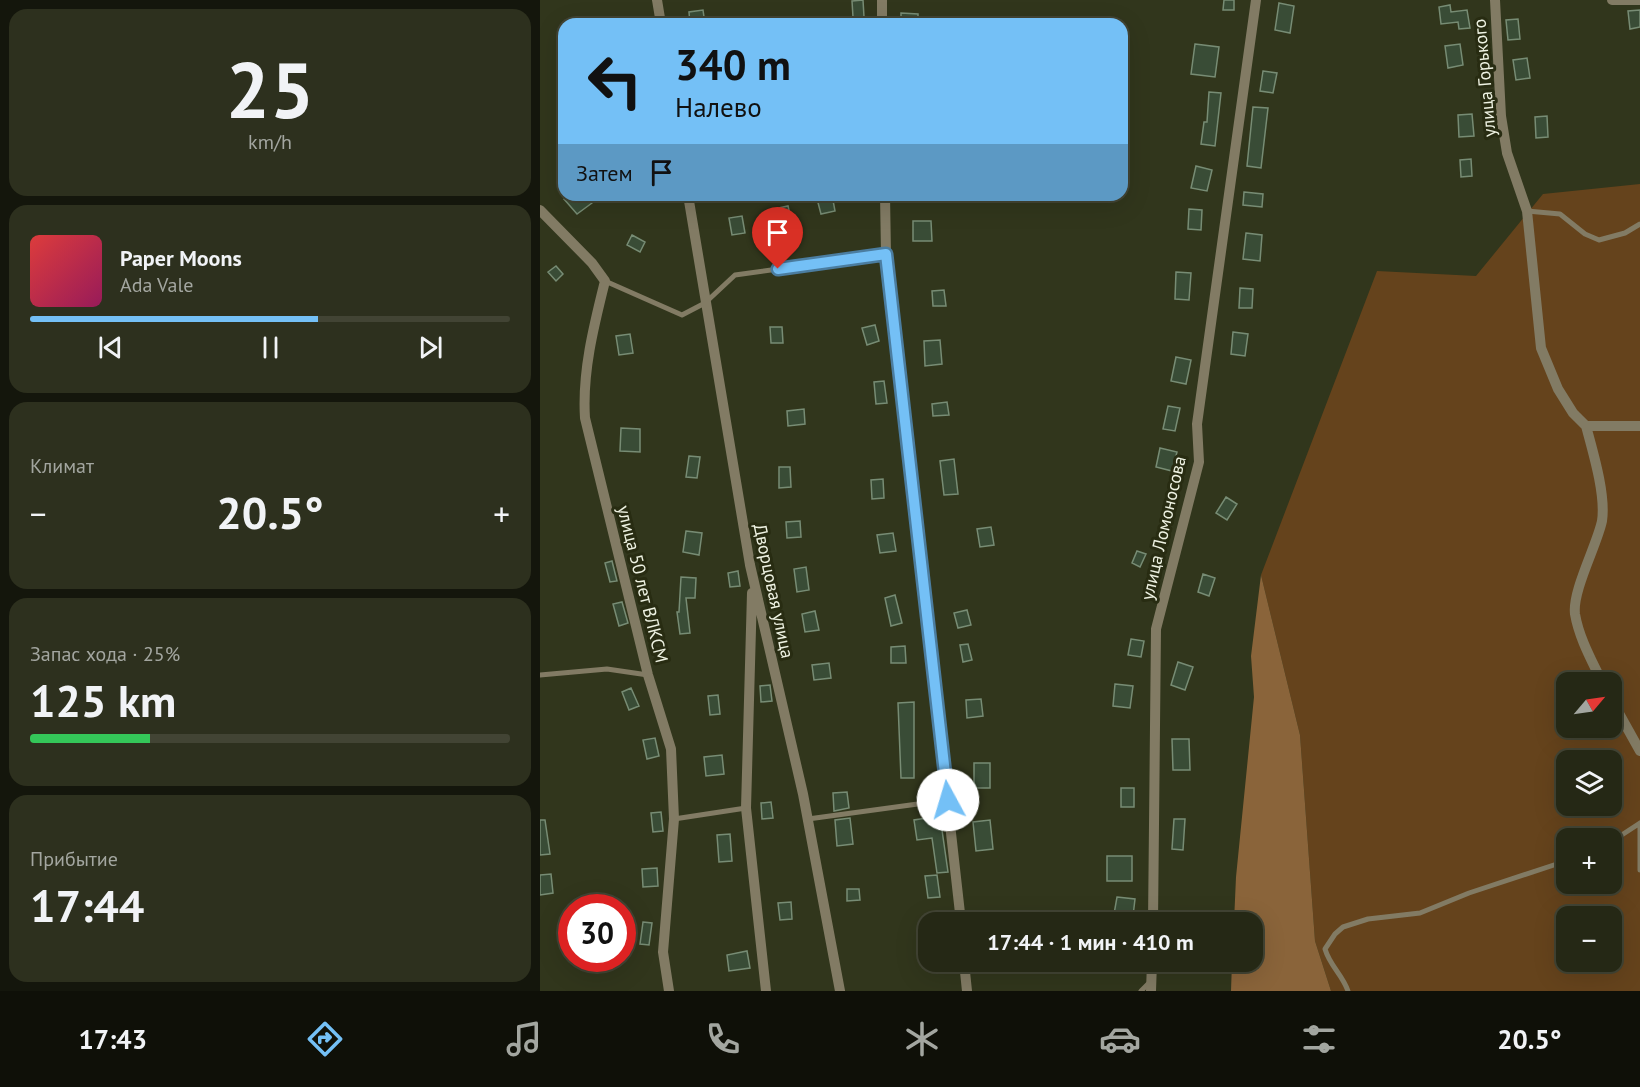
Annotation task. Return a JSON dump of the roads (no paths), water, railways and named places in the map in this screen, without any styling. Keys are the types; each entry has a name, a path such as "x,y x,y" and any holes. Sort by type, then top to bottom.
{"street":[{"path":"657,0 659,18"},
{"path":"882,0 882,18"},
{"name":"улица Ломоносова","path":"1153,912 1156,629 1199,462 1197,423 1256,0"},
{"name":"улица Горького","path":"1494,0 1501,116 1507,153 1527,211 1541,348 1558,389 1573,413 1586,426"},
{"path":"1612,0 1640,0"},
{"name":"Дворцовая улица","path":"689,201 753,577 808,819 840,991"},
{"path":"885,201 886,254 960,912"},
{"path":"540,210 592,263 605,280"},
{"name":"улица 50 лет ВЛКСМ","path":"605,280 596,315 584,395 585,418 648,675 671,749 674,819 663,952 669,991"},
{"path":"1597,672 1581,636 1575,612 1579,592 1602,521 1601,494 1595,458 1586,426 1640,426"},
{"path":"753,577 746,808 766,991"},
{"path":"1622,719 1640,751"},
{"path":"965,972 967,991"}],"lane":[{"path":"1527,211 1560,214 1585,234 1599,240 1625,233 1640,224"},
{"path":"605,280 682,315 705,303 735,275 886,254"},
{"path":"540,675 607,669 648,675"},
{"path":"808,819 948,800"},
{"path":"674,819 746,808"},
{"path":"1622,835 1640,823"},
{"path":"1640,823 1640,870"},
{"path":"1348,991 1344,981 1329,962 1325,949 1343,927 1368,919 1420,913 1468,893 1556,864"},
{"path":"1141,991 1151,986"}]}
